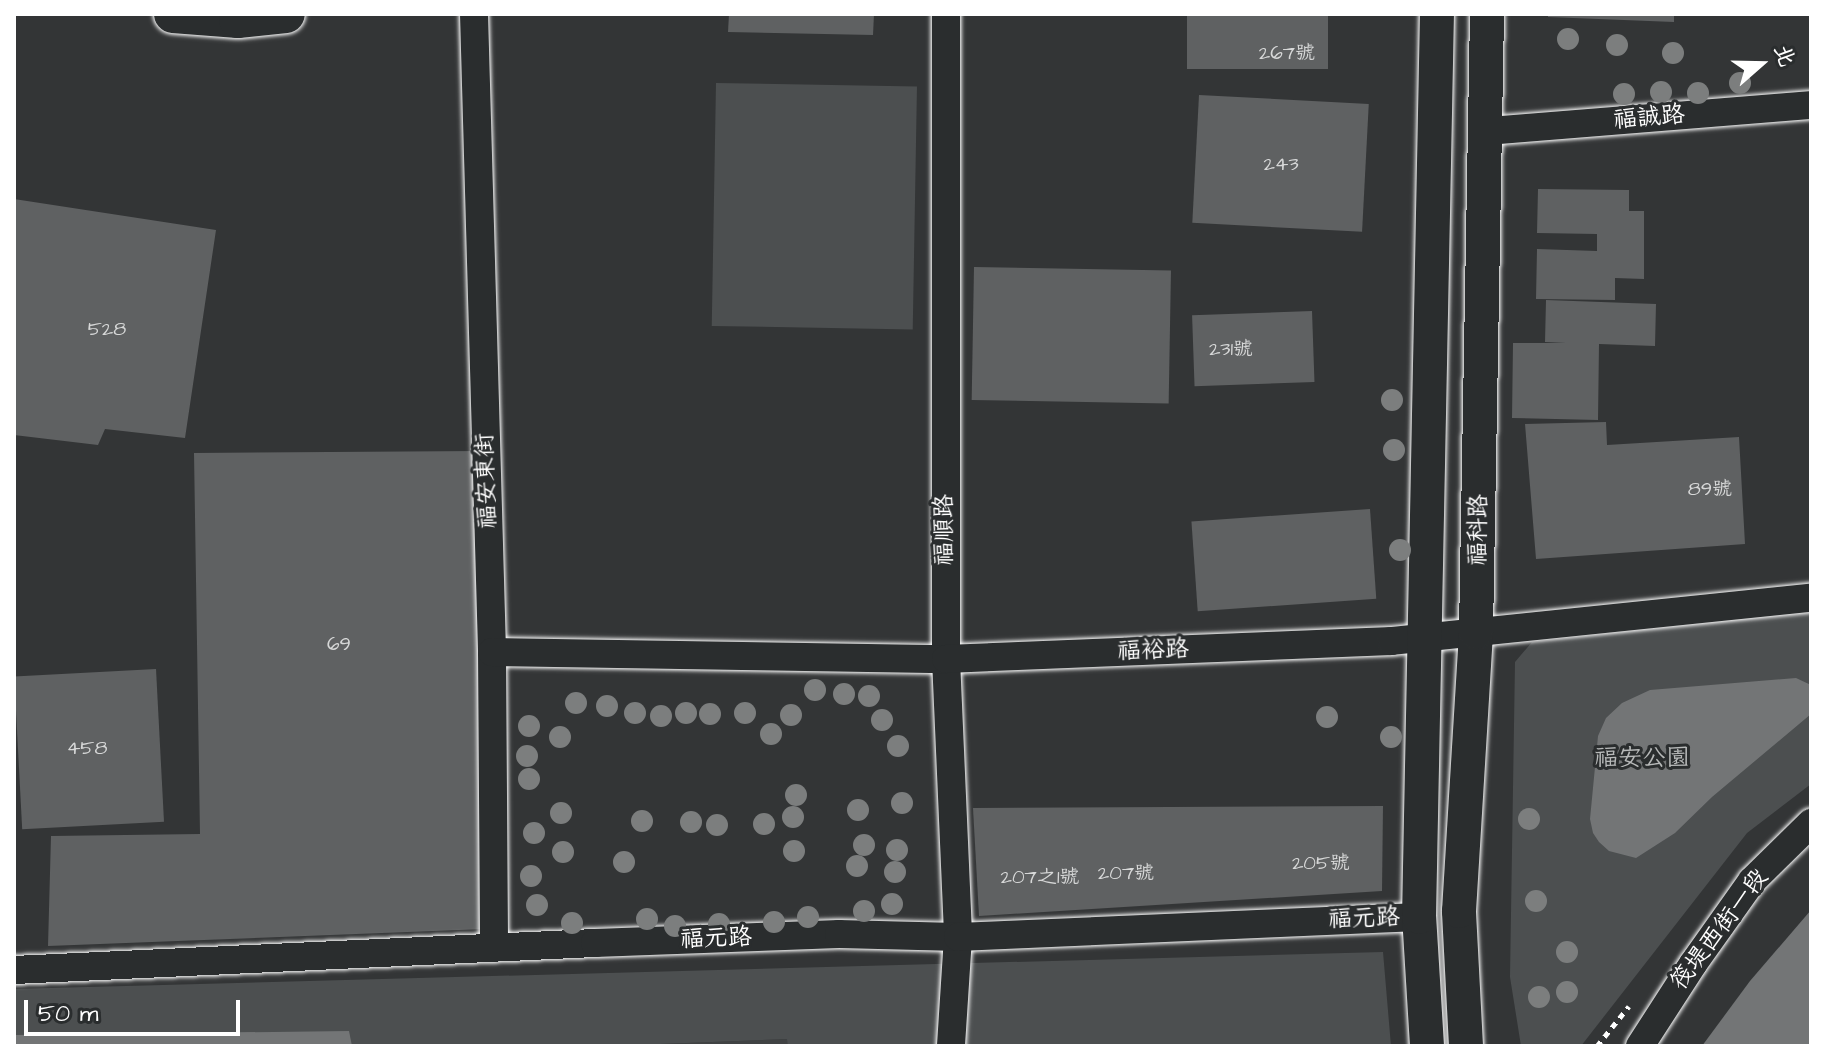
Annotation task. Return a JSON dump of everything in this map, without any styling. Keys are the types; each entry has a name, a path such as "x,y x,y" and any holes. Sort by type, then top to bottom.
{"main road":[{"path":"173,14 238,19 286,14"}],"street":[{"name":"福安東街","path":"474,14 492,652 494,948"},
{"name":"福順路","path":"946,14 946,659 958,937 951,1046"},
{"path":"1427,1046 1419,917 1437,14"},
{"name":"福科路","path":"1466,1046 1459,911 1476,632 1488,131 1487,14"},
{"name":"福誠路","path":"1488,131 1811,105"},
{"name":"福裕路","path":"492,652 946,659 1376,642 1811,598"},
{"name":"筏堤西街一段","path":"1640,1046 1752,881 1811,823"},
{"name":"福元路","path":"14,970 839,934 958,937 1419,917"}],"shaded area":[{"path":"1796,678 1811,685 1811,714 1712,797 1675,833 1636,858 1609,851 1599,842 1590,819 1598,736 1606,718 1622,703 1650,690"},
{"path":"1811,910 1811,1046 1702,1046 1750,981"},
{"path":"349,1031 352,1046 14,1046 14,1035"},
{"path":"788,1039 788,1046 609,1046"}],"green space":[{"path":"716,83 917,87 913,329 712,326"},
{"name":"福安公園","path":"1811,611 1811,784 1747,833 1581,1046 1521,1046 1510,977 1515,662 1532,642"},
{"path":"1383,952 1391,1046 788,1046 787,1039 609,1046 14,1046 14,989"}],"building":[{"path":"729,14 874,14 873,35 728,32"},
{"path":"1187,14 1328,14 1328,69 1187,69"},
{"path":"1548,14 1674,14 1674,22 1548,17"},
{"path":"1199,95 1369,104 1362,232 1192,223"},
{"path":"1538,189 1629,190 1629,211 1644,211 1644,279 1615,278 1615,300 1536,299 1537,249 1597,251 1597,234 1537,233"},
{"path":"14,199 216,230 185,438 105,429 98,445 14,435"},
{"path":"974,267 1171,270 1169,403 972,400"},
{"path":"1546,300 1656,304 1655,346 1599,344 1598,420 1512,418 1513,343 1566,343 1545,342"},
{"path":"1312,311 1314,382 1195,386 1192,315"},
{"path":"1606,422 1607,445 1739,437 1745,544 1536,559 1525,424"},
{"path":"480,451 484,929 48,946 51,836 200,834 194,453"},
{"path":"1370,509 1376,599 1198,611 1191,521"},
{"path":"156,669 164,822 22,829 14,676"},
{"path":"1383,806 1382,891 979,916 973,808"}]}
